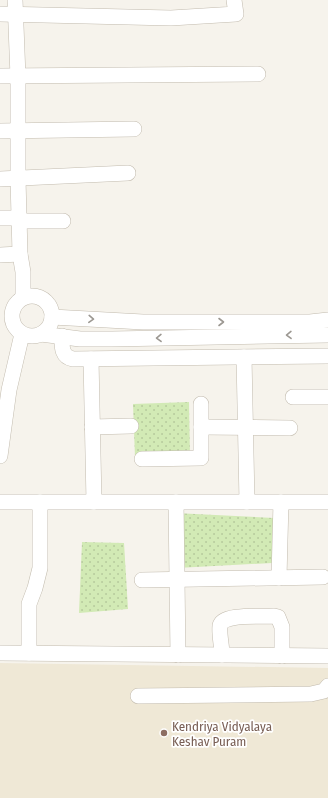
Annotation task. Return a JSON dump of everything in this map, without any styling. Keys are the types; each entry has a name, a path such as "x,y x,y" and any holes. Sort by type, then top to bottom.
{"street":[{"path":"0,14 15,7 170,18 236,14 234,0"},
{"path":"15,7 18,77 19,219 20,254 23,272 23,297"},
{"path":"0,76 258,74"},
{"path":"0,131 134,129"},
{"path":"0,179 128,173"},
{"path":"0,218 63,221"},
{"path":"0,255 20,254"},
{"path":"30,295 43,299 51,310 52,317 46,330 41,334 35,336 22,334 13,325 6,308 23,297 30,295"},
{"path":"52,317 151,322 310,322 328,320"},
{"path":"0,456 9,390 22,334"},
{"path":"41,334 112,339 328,335"},
{"path":"62,336 63,350 68,358 328,356"},
{"path":"244,357 244,428 247,502"},
{"path":"91,359 94,502"},
{"path":"293,396 328,397"},
{"path":"142,459 201,458 201,404"},
{"path":"92,427 132,426"},
{"path":"201,427 290,428"},
{"path":"0,502 328,502"},
{"path":"29,654 29,604 40,568 40,502"},
{"path":"176,502 178,655"},
{"path":"279,578 281,502"},
{"path":"142,580 323,577"},
{"path":"222,655 220,625 222,621 230,618 274,616 278,618 282,627 282,656"},
{"path":"0,653 328,656"},
{"path":"138,696 311,694 324,691 328,686"}],"shaded area":[{"name":"Kendriya Vidyalaya Keshav Puram","path":"0,663 328,668 328,798 0,798"}],"green space":[{"path":"189,402 190,456 135,457 133,404"},
{"path":"175,513 274,518 272,563 177,568"},
{"path":"82,542 124,543 128,609 79,613"}],"place":[{"name":"Kendriya Vidyalaya Keshav Puram","path":"164,733"}]}
